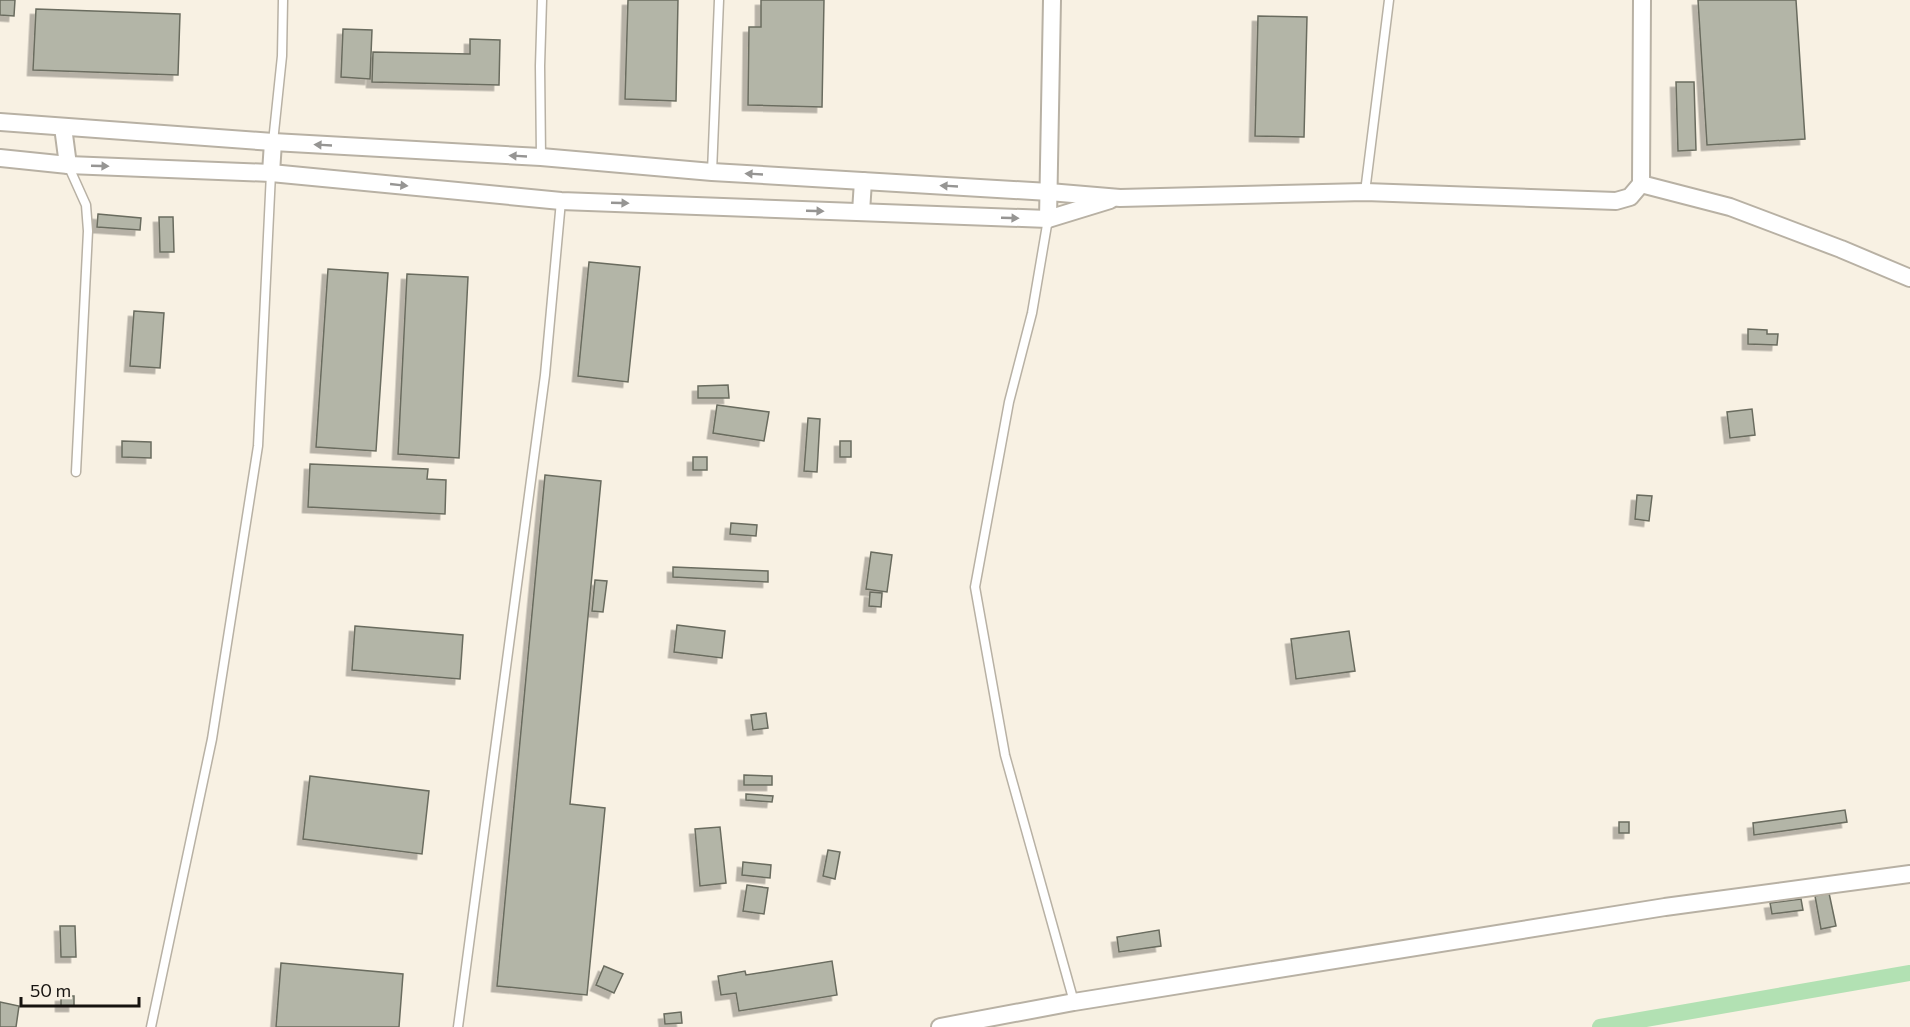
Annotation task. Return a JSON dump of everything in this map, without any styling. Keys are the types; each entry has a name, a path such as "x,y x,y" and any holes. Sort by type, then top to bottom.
{"street":[{"path":"1047,219 1052,0"},
{"path":"0,122 1120,198 1365,192 1617,201 1630,197 1641,184 1642,0"},
{"path":"63,127 68,165"},
{"path":"271,173 273,142"},
{"path":"0,158 68,165 271,173 561,201 984,217 1047,219 1120,198"},
{"path":"861,212 863,181"},
{"path":"1641,184 1730,207 1910,278"},
{"path":"982,188 984,217"},
{"path":"940,1027 1074,1002 1653,909 1910,874"}],"lane":[{"path":"273,142 282,56 283,0"},
{"path":"542,0 540,66 542,157"},
{"path":"712,172 719,0"},
{"path":"1365,192 1389,0"},
{"path":"68,165 86,205 87,231 76,472"},
{"path":"151,1027 212,739 258,446 271,173"},
{"path":"458,1027 545,375 561,201"},
{"path":"1047,219 1032,313 1009,402 975,587 1005,755 1074,1002"}],"building":[{"path":"0,0 15,0 14,16 0,15"},
{"path":"628,0 678,0 676,101 625,99"},
{"path":"761,0 824,0 822,107 748,105 749,27 761,27"},
{"path":"1698,0 1796,0 1805,139 1707,145"},
{"path":"36,9 180,14 178,75 33,70"},
{"path":"1258,16 1307,17 1304,137 1255,136"},
{"path":"343,29 372,30 370,79 341,77"},
{"path":"470,39 500,40 499,85 372,82 373,52 470,54"},
{"path":"1676,82 1694,82 1696,150 1678,151"},
{"path":"98,214 141,218 140,230 97,227"},
{"path":"159,217 173,217 174,252 160,252"},
{"path":"589,262 640,267 628,382 578,376"},
{"path":"328,269 388,273 376,451 316,447"},
{"path":"407,274 468,277 459,458 398,454"},
{"path":"134,311 164,313 160,368 130,366"},
{"path":"1748,329 1767,330 1767,334 1778,334 1777,345 1748,344"},
{"path":"728,385 729,398 698,398 698,386"},
{"path":"717,405 769,412 764,441 713,433"},
{"path":"1752,409 1755,435 1730,438 1727,412"},
{"path":"808,418 820,419 817,472 804,471"},
{"path":"122,441 151,442 151,458 122,457"},
{"path":"840,441 851,441 851,457 840,457"},
{"path":"693,457 707,457 707,470 693,470"},
{"path":"310,464 428,469 427,479 446,480 445,514 308,507"},
{"path":"545,475 601,481 570,804 605,808 587,995 497,986"},
{"path":"1637,495 1652,496 1649,521 1635,519"},
{"path":"731,523 757,525 756,536 730,534"},
{"path":"871,552 892,555 887,592 866,589"},
{"path":"673,567 768,571 768,582 673,577"},
{"path":"595,580 607,581 603,612 592,611"},
{"path":"870,592 882,593 881,607 869,606"},
{"path":"677,625 725,631 722,658 674,652"},
{"path":"355,626 463,635 460,679 352,670"},
{"path":"1349,631 1355,671 1296,679 1291,639"},
{"path":"766,713 768,728 753,730 751,715"},
{"path":"744,775 772,776 772,785 744,785"},
{"path":"310,776 429,791 422,854 303,839"},
{"path":"746,794 773,796 772,802 746,800"},
{"path":"1845,810 1847,822 1754,835 1753,823"},
{"path":"1619,822 1629,822 1629,833 1619,833"},
{"path":"720,827 726,883 700,886 695,829"},
{"path":"828,850 840,852 835,879 823,876"},
{"path":"743,862 771,865 770,878 742,875"},
{"path":"747,885 768,888 764,914 743,911"},
{"path":"1829,893 1836,926 1821,929 1815,896"},
{"path":"1801,899 1803,910 1772,914 1770,903"},
{"path":"60,926 75,926 76,957 61,957"},
{"path":"1159,930 1161,946 1119,952 1117,937"},
{"path":"832,961 837,995 739,1011 736,993 721,995 718,976 745,971 746,975"},
{"path":"281,963 403,974 399,1027 276,1027"},
{"path":"604,966 623,974 614,993 596,985"},
{"path":"61,996 74,996 74,1006 61,1006"},
{"path":"0,1002 19,1006 16,1027 0,1027"},
{"path":"681,1012 682,1023 665,1024 664,1014"}],"waterway":[{"path":"1600,1027 1910,973"}]}
